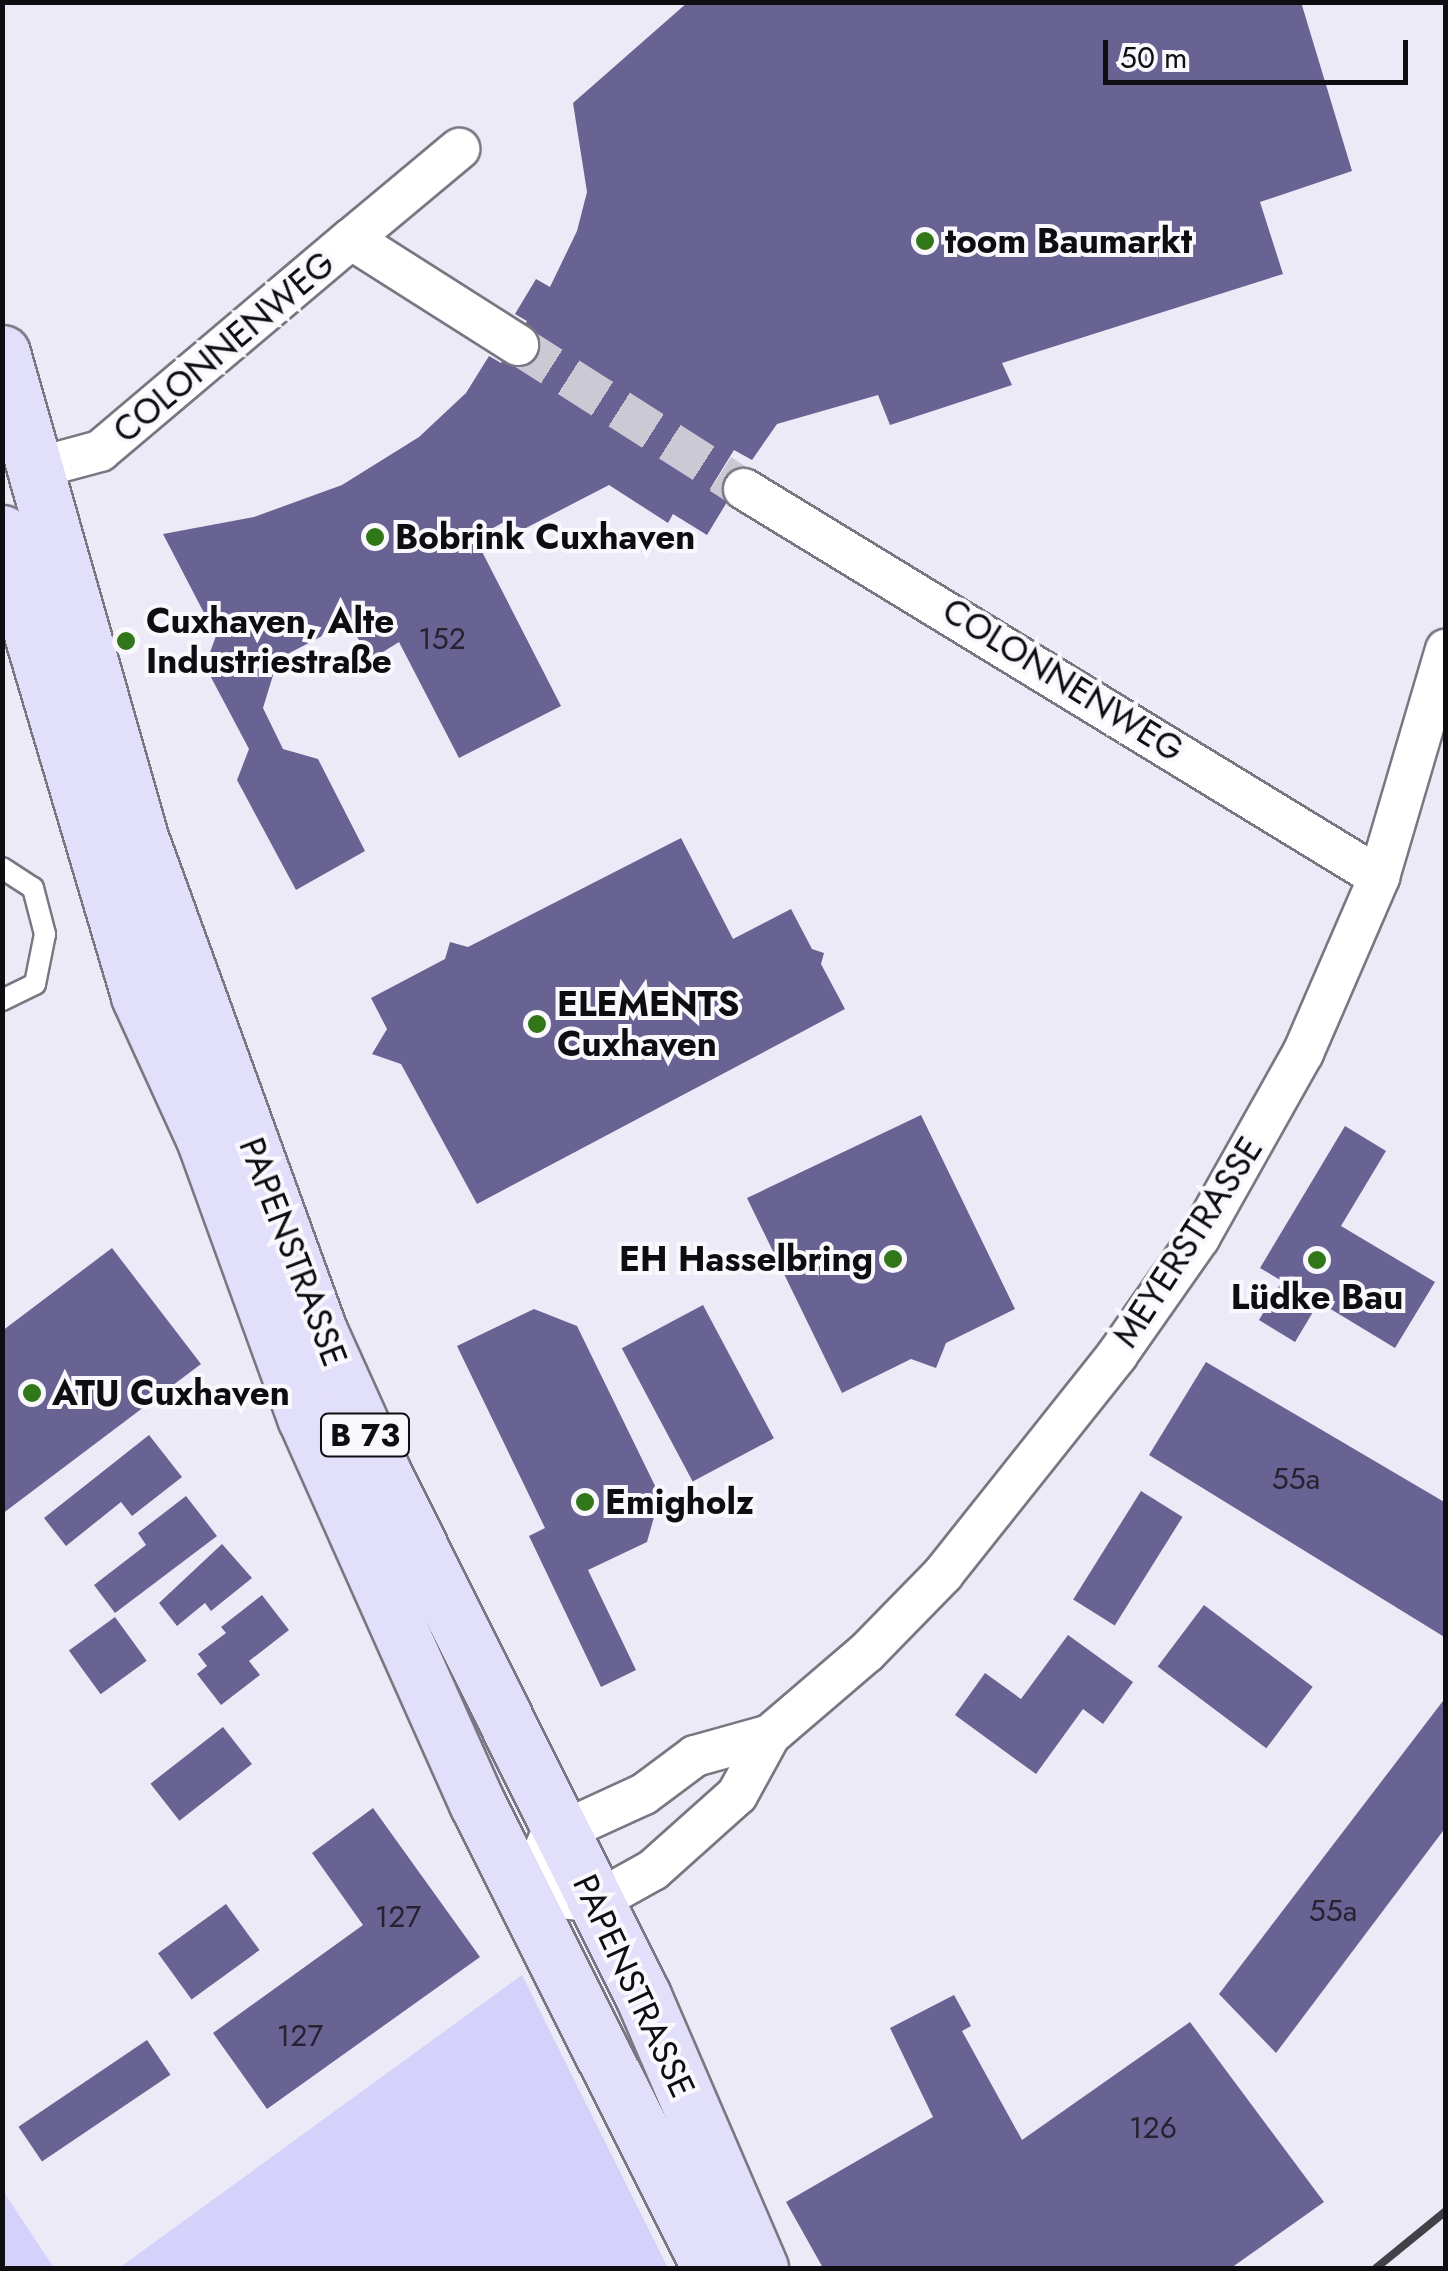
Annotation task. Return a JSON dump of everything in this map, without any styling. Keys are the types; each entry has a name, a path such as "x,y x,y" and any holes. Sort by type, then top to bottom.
{"main road":[{"name":"PAPENSTRASSE","path":"2,353 138,832 319,1330 382,1474 595,1899 760,2268"},
{"name":"PAPENSTRASSE","path":"2,532 139,996 205,1141 313,1436 525,1895 710,2268"}],"street":[{"name":"COLONNENWEG","path":"37,468 100,451 459,149"},
{"name":"COLONNENWEG","path":"351,239 518,345"},
{"name":"COLONNENWEG","path":"744,489 1380,877"},
{"name":"MEYERSTRASSE","path":"595,1899 652,1870 736,1794 770,1735 832,1685 943,1574 1117,1355 1199,1238 1286,1084 1380,877 1446,650"},
{"name":"MEYERSTRASSE","path":"562,1830 644,1794 695,1756 770,1735"},
{"path":"562,1830 542,1846 525,1895 595,1899"}],"lane":[{"path":"2,868 33,888 45,953 35,984 2,1000"}],"shaded area":[{"path":"522,1975 668,2268 119,2268"},
{"path":"3,2191 54,2268 3,2268"}],"building":[{"path":"688,2 1301,2 1352,171 1260,202 1283,274 1002,363 1012,385 890,425 878,395 777,424 752,460 734,450 710,489 727,502 707,535 673,514 668,523 609,485 524,529 504,522 475,538 561,706 459,758 399,642 370,660 349,622 278,659 263,708 283,749 318,759 365,851 296,890 237,780 249,749 205,666 216,636 163,534 254,517 342,485 419,437 466,393 489,356 501,363 527,321 515,314 536,279 550,287 577,231 587,192 573,103"},
{"path":"681,838 733,939 791,909 812,949 824,953 821,964 845,1009 477,1204 401,1064 372,1054 387,1029 371,998 445,959 450,942 468,947"},
{"path":"921,1115 1015,1309 946,1343 936,1368 911,1359 842,1393 747,1198"},
{"path":"1345,1126 1386,1151 1341,1226 1435,1282 1395,1348 1319,1302 1295,1342 1259,1320 1282,1281 1260,1268"},
{"path":"112,1248 201,1364 2,1514 2,1331"},
{"path":"703,1305 774,1438 693,1482 622,1348"},
{"path":"534,1309 577,1326 660,1496 647,1542 588,1570 636,1670 601,1687 529,1536 545,1528 457,1346"},
{"path":"1206,1362 1446,1503 1446,1638 1149,1455"},
{"path":"149,1435 182,1477 132,1516 121,1502 66,1546 44,1518"},
{"path":"1141,1491 1183,1517 1115,1626 1073,1600"},
{"path":"186,1496 217,1536 115,1613 94,1585 146,1545 138,1533"},
{"path":"222,1544 252,1578 211,1611 205,1603 177,1626 159,1603"},
{"path":"262,1595 289,1630 249,1661 260,1675 221,1705 197,1674 207,1666 198,1654 226,1633 221,1627"},
{"path":"1204,1605 1313,1687 1266,1748 1158,1666"},
{"path":"115,1617 147,1661 101,1694 69,1651"},
{"path":"1068,1635 1133,1682 1103,1724 1083,1709 1036,1774 955,1715 985,1673 1021,1699"},
{"path":"1446,1697 1446,1827 1276,2053 1219,1994"},
{"path":"223,1727 252,1764 179,1821 151,1784"},
{"path":"373,1808 480,1957 267,2109 213,2033 363,1925 312,1853"},
{"path":"226,1904 260,1950 192,1999 158,1953"},
{"path":"954,1995 971,2026 962,2031 1022,2140 1190,2022 1324,2202 1231,2268 823,2268 786,2202 933,2117 890,2028"},
{"path":"147,2040 170,2075 42,2161 18,2127"}],"tunnel":[{"path":"518,345 744,489"}],"railway":[{"path":"1376,2268 1446,2211"}],"place":[{"name":"toom Baumarkt","path":"925,241"},
{"name":"Bobrink Cuxhaven","path":"375,537"},
{"name":"Cuxhaven, Alte Industriestraße","path":"126,641"},
{"name":"ELEMENTS Cuxhaven","path":"537,1024"},
{"name":"EH Hasselbring","path":"893,1259"},
{"name":"Lüdke Bau","path":"1317,1260"},
{"name":"ATU Cuxhaven","path":"32,1393"},
{"name":"Emigholz","path":"585,1502"}]}
